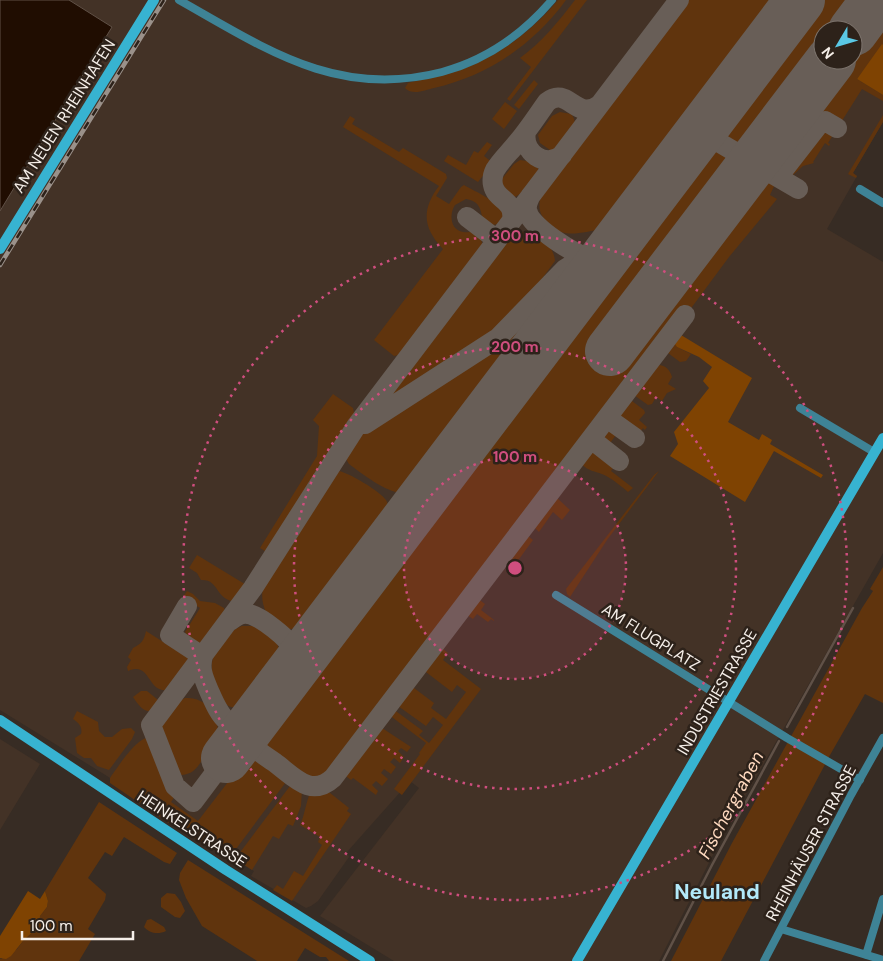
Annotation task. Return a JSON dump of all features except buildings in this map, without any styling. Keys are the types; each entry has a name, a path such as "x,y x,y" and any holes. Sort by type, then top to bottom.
{"street":[{"name":"AM NEUEN RHEINHAFEN","path":"0,249 154,0"},
{"path":"179,0 281,56 327,72 367,80 398,80 459,67 482,57 518,34 552,0"},
{"path":"860,189 883,203"},
{"path":"800,408 874,452"},
{"name":"INDUSTRIESTRASSE","path":"577,961 883,438"},
{"name":"AM FLUGPLATZ","path":"556,595 787,738 860,780"},
{"name":"HEINKELSTRASSE","path":"0,720 226,870 370,961"},
{"name":"RHEINHÄUSER STRASSE","path":"764,961 883,738"},
{"path":"866,955 883,899"},
{"path":"780,929 883,960"}],"shaded area":[{"path":"0,0 69,0 112,27 0,211"},
{"path":"69,0 883,0 883,45 857,79 883,95 883,122 853,173 857,176 827,229 883,262 883,553 721,839 659,961 394,961 320,916 419,788 410,781 347,852 349,857 318,901 306,908 251,876 254,871 191,833 107,776 0,710 0,211 112,27"},
{"path":"558,0 566,0 539,31 508,56 491,66 454,83 423,91 412,92 405,88 408,83 469,67 498,52 524,34"},
{"path":"575,0 587,0 510,101 507,99 531,67 520,58 543,38"},
{"path":"687,0 779,0 604,231 601,229 583,233 563,233 557,230 541,214 539,205 542,190"},
{"path":"821,0 883,0 883,45 857,79 883,95 883,101 862,89 828,143 830,144 829,146 825,143 814,163 803,166 793,175 786,171 798,154 795,152 782,167 776,170 722,140 721,132"},
{"path":"883,45 883,95 857,79"},
{"path":"534,80 538,84 519,109 514,105"},
{"path":"505,102 517,111 504,129 492,119"},
{"path":"560,112 571,114 575,123 574,128 559,149 550,150 540,143 538,135 552,116"},
{"path":"883,115 883,122 853,173 857,176 856,178 848,174"},
{"path":"350,116 355,119 352,124 399,152 403,148 446,174 447,178 436,196 449,204 464,185 499,206 504,212 505,217 502,223 488,226 476,203 466,199 455,205 451,217 453,225 459,231 480,233 483,248 403,354 394,356 374,340 443,249 431,234 427,219 429,203 439,186 343,127"},
{"path":"487,142 492,145 484,156 493,163 478,182 444,161 448,155 466,165 474,151 478,153"},
{"path":"712,146 717,147 772,180 775,184 770,195 777,199 729,257 689,311 684,309 332,774 318,782 302,777 264,748 261,743 262,737"},
{"path":"520,160 527,161 538,168 539,173 523,192 515,197 504,190 501,180 514,164"},
{"path":"528,232 544,240 552,250 555,261 516,314 484,343 404,393 394,396 392,392 393,387 503,243 512,236"},
{"path":"558,286 561,287 405,492 399,493 385,488 349,464 347,453 349,448 356,438 370,426 499,344"},
{"path":"691,313 693,314 676,342 677,347 691,354 686,361 680,362 664,350"},
{"path":"681,335 752,378 728,422 759,440 762,434 772,440 770,444 823,475 821,478 774,451 745,502 670,456 678,444 674,432 709,388 703,381 712,367 699,357 677,347 675,344"},
{"path":"658,365 669,370 672,377 668,384 676,389 667,393 662,401 656,397 652,404 648,405 631,393 651,366"},
{"path":"333,394 353,408 355,418 268,553 260,548 317,456 319,426 313,420"},
{"path":"628,398 644,410 645,413 639,420 647,427 645,430 643,428 638,435 615,416"},
{"path":"607,425 618,432 608,446 601,442 598,437"},
{"path":"592,447 616,464 611,471 633,488 628,492 608,477 582,465 580,461 589,448"},
{"path":"339,471 350,475 383,496 388,504 388,515 306,623 291,629 284,628 272,621 268,615 263,602 263,588 330,478"},
{"path":"659,471 607,540 570,597 566,589"},
{"path":"552,497 556,497 570,510 562,520 553,512 539,532 534,527 535,520"},
{"path":"527,535 533,540 511,570 502,563 522,536"},
{"path":"197,555 248,586 237,602 224,598 215,586 201,580 197,573 189,568"},
{"path":"883,567 883,703 865,694 830,755 721,961 671,961 732,843 873,591 870,589"},
{"path":"187,591 200,601 215,603 224,608 226,616 206,641 200,643 191,640 185,632 200,608 183,597"},
{"path":"477,598 485,604 481,610 494,621 491,619 488,622 477,614 473,619 464,613"},
{"path":"242,626 257,626 267,631 275,640 278,645 279,655 274,667 249,698 237,706 231,707 220,697 215,685 212,672 213,660 221,642 233,631"},
{"path":"146,631 168,645 181,648 188,654 188,666 169,690 162,690 156,687 141,670 128,671 127,667 131,660 128,657 133,648 142,642"},
{"path":"439,646 448,653 443,660 481,689 402,795 394,789 426,743 388,714 393,709 423,731 419,735 429,743 443,725 433,717 426,726 398,706 397,702 410,685 434,703 431,708 446,719 466,692 457,685 452,692 422,669"},
{"path":"141,691 147,691 158,700 159,704 153,711 146,711 133,697"},
{"path":"185,698 193,698 207,705 215,717 218,732 212,748 197,768 192,772 182,775 176,771 171,763 162,741 161,726 170,710"},
{"path":"77,711 98,722 99,731 105,737 112,737 122,729 131,728 135,732 109,770 97,766 91,758 84,758 77,753 75,738 81,734 81,729 80,725 73,719"},
{"path":"379,726 411,747 407,752 401,748 398,751 404,757 400,763 394,758 390,762 396,767 391,774 384,769 381,773 388,779 382,786 376,781 372,785 378,791 376,795 353,778 351,780 343,774"},
{"path":"147,738 153,745 175,796 171,802 198,821 248,756 260,757 269,763 282,775 286,782 230,857 179,830 110,783 110,778 127,755 138,743"},
{"path":"0,739 40,764 0,830"},
{"path":"295,785 302,789 301,806 293,826 288,824 279,839 273,836 252,870 235,859 290,786"},
{"path":"325,789 349,808 347,811 351,814 292,901 273,890 277,885 283,889 294,871 303,876 322,845 318,842 320,837 300,825 310,792"},
{"path":"99,802 177,853 170,864 124,837 112,856 105,852 88,878 106,894 105,900 88,929 95,934 79,961 0,961 0,958 17,949 39,926 40,916 47,907 48,901 45,891"},
{"path":"188,860 349,961 329,961 326,957 320,957 305,948 297,961 257,961 202,926 186,898 179,880 180,873"},
{"path":"28,891 40,899 45,891 48,901 47,907 40,916 39,926 11,956 6,959 0,958 0,936"},
{"path":"167,893 175,894 181,902 185,911 180,918 175,917 161,907 161,898"},
{"path":"151,919 164,927 166,931 157,933 146,929 144,927 147,920"}],"waterway":[{"name":"Fischergraben","path":"787,727 853,608"},
{"name":"Fischergraben","path":"663,961 779,741"}],"taxiway":[{"path":"226,758 193,802 175,786 151,725 253,588 357,425 679,0"},
{"path":"512,220 511,208 498,194 493,185 494,173 500,163 547,102 554,98 561,98 584,109 591,109 599,105"},
{"path":"724,100 705,128 708,136 798,189"},
{"path":"778,177 820,123 825,121 837,128"},
{"path":"526,132 528,146 536,156 549,160 562,155"},
{"path":"677,162 700,136 708,136"},
{"path":"531,195 527,204 527,211 537,226 565,247 590,258"},
{"path":"467,217 497,240"},
{"path":"365,424 498,338 565,269 577,262 608,250 614,245"},
{"path":"573,253 580,264 583,274 575,297"},
{"path":"252,724 248,732 250,743 298,780 304,784 318,786 333,778 685,315"},
{"path":"607,418 635,438"},
{"path":"591,439 619,461"},
{"path":"187,606 170,635 202,656"},
{"path":"230,621 240,615 253,615 281,634 292,646 295,653 290,673"},
{"path":"289,641 303,643 317,637"},
{"path":"204,653 202,673 222,716 233,724 248,722 258,716"}],"runway":[{"path":"226,758 800,0"},
{"path":"861,20 876,0"},
{"path":"610,351 823,70"}],"railway":[{"path":"0,265 164,0"}],"district":[{"name":"Neuland","path":"717,892"}]}
